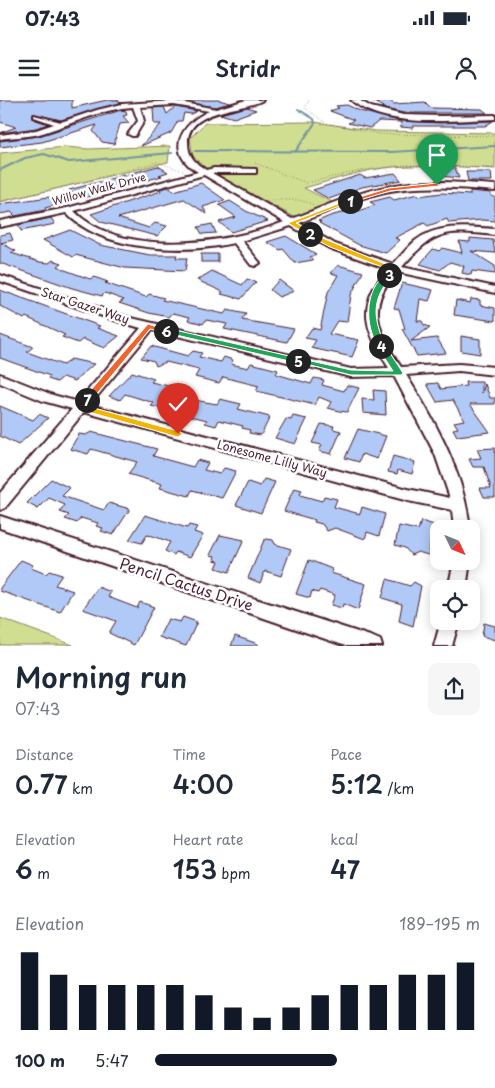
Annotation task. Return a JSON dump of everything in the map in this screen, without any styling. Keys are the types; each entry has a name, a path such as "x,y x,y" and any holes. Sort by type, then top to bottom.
{"street":[{"path":"260,100 216,111 198,120 183,135 184,154 192,165 332,246 394,269 430,279 495,290"},
{"path":"354,100 372,110 399,116 495,117"},
{"path":"0,137 37,132 99,110 136,105 184,104 216,111"},
{"path":"132,134 141,122 136,105"},
{"path":"36,116 61,124"},
{"name":"Willow Walk Drive","path":"0,224 68,210 203,173 218,170 253,171"},
{"path":"68,210 92,230 138,243 184,246 236,240 291,223 365,195 389,189 437,185 495,188"},
{"path":"461,520 460,506 446,462 379,342 372,324 372,304 379,286 422,240 437,234 457,231 495,232"},
{"path":"236,240 255,263"},
{"name":"Star Gazer Way","path":"0,278 148,326 351,373 398,373 436,368 495,371"},
{"path":"0,504 148,326"},
{"name":"Lonesome Lilly Way","path":"0,378 48,398 408,495 460,506"},
{"name":"Pencil Cactus Drive","path":"0,522 373,646"},
{"path":"442,646 447,630"}],"path":[{"path":"309,100 305,108 324,122 367,132 410,136 495,136"},
{"path":"0,201 60,188 157,162 181,171 187,170"},
{"path":"248,163 260,164 306,183 385,167 448,165 495,168"},
{"path":"385,167 402,184"},
{"path":"60,188 77,204"},
{"path":"266,202 299,200 307,201 319,208"}],"green space":[{"path":"314,122 376,131 495,133 495,169 407,166 360,172 304,188 334,203 294,217 206,169 193,158 190,138 205,123"},
{"path":"170,146 168,162 0,202 0,153 66,147 88,149"},
{"path":"0,618 73,645 0,645"}],"building":[{"path":"0,100 72,100 72,108 107,100 118,100 120,103 61,120 33,114 33,119 48,124 36,128 0,133 16,127 0,122"},
{"path":"197,100 219,100 230,103 216,107 192,103"},
{"path":"371,100 389,100 394,104 425,102 431,108 482,109 487,113 403,113 381,108 384,107"},
{"path":"347,105 360,111 400,121 440,123 493,121 485,126 413,126 413,128 400,127 401,122 379,121 370,128 348,123 354,120 330,111 339,108 336,106"},
{"path":"164,107 167,114 175,107 197,111 191,114 184,113 182,121 178,121 171,133 141,146 161,124 154,124 153,108"},
{"path":"247,107 256,110 234,118 220,114"},
{"path":"121,110 126,111 127,115 123,116 129,123 120,124 114,144 102,142 93,131 97,125 42,142 0,147 0,141 39,136"},
{"path":"158,166 168,172 159,175 162,176 80,199 69,190"},
{"path":"439,168 455,168 459,178 441,176"},
{"path":"466,172 491,172 492,181 468,181"},
{"path":"395,173 401,180 362,187 329,199 313,190 360,175 365,178"},
{"path":"201,183 225,200 203,207 207,214 184,199 118,218 149,228 155,223 167,226 157,236 101,222 91,214 161,191 160,189 168,187 174,191"},
{"path":"470,191 491,193 491,196 495,197 495,221 482,220 449,223 447,219 428,226 424,223 395,238 400,240 386,253 359,245 318,221 352,210 356,212 375,205 370,202 390,197 394,200 417,194 418,196 442,193 470,195"},
{"path":"49,197 56,205 45,208 46,210 15,216 11,212 0,214 0,204"},
{"path":"230,201 268,221 231,232 219,222 236,217 219,205"},
{"path":"51,218 55,224 21,231 18,225"},
{"path":"212,224 216,233 202,234 198,227"},
{"path":"70,230 100,245 150,255 177,255 176,258 187,258 185,271 125,268 75,255 73,257 43,240"},
{"path":"10,233 13,240 1,243 16,251 11,253 40,262 49,263 53,260 62,263 58,266 65,270 90,279 94,277 108,282 105,283 146,297 149,294 164,298 162,300 224,314 227,310 246,314 242,320 294,329 287,342 224,329 227,324 206,320 203,324 188,320 190,317 173,313 169,317 149,313 119,303 124,300 105,293 102,296 72,288 0,263 0,235"},
{"path":"286,236 316,254 310,257 313,260 295,263 283,249 280,250 267,242"},
{"path":"470,238 493,240 495,253 471,251 495,266 495,274 472,271 471,275 462,273 464,266 450,262 440,270 420,264 433,249 439,251 442,248 462,253 459,241 470,242"},
{"path":"201,254 218,254 218,262 201,262"},
{"path":"338,265 363,272 351,295 347,322 337,321 329,334 359,340 352,357 311,348 316,340 305,338 312,328 320,330 328,292 338,275 331,273"},
{"path":"212,271 242,285 247,279 256,282 241,299 221,294 223,292 197,280"},
{"path":"279,280 294,291 279,297 270,290"},
{"path":"402,283 433,290 429,301 420,299 417,321 422,321 424,325 430,327 411,341 437,338 446,353 417,356 402,329 405,329 399,309 394,308"},
{"path":"0,290 100,326 97,328 119,336 104,348 83,339 78,343 62,337 65,335 26,317 24,319 0,306"},
{"path":"471,299 480,300 480,305 495,308 495,321 454,315 456,300 470,303"},
{"path":"0,335 33,347 27,352 63,365 71,359 94,364 75,381 63,377 57,382 48,379 50,376 0,358"},
{"path":"461,336 480,339 480,354 461,351"},
{"path":"151,346 188,356 193,351 202,353 199,357 221,362 224,357 233,360 231,364 248,368 251,363 278,370 276,374 311,384 314,378 324,380 322,385 344,391 347,385 359,388 347,412 339,411 328,408 331,402 319,397 315,405 256,391 259,386 223,377 219,383 195,377 199,370 166,362 156,366 154,361 141,358"},
{"path":"132,372 154,379 151,382 177,388 171,396 217,404 220,399 241,404 238,409 270,417 261,435 249,433 250,430 242,428 243,426 219,420 216,426 205,423 207,420 151,406 154,403 125,394 120,400 109,396"},
{"path":"465,382 482,382 482,393 485,384 490,398 495,398 495,404 470,404 490,432 457,436 453,429 458,428 454,422 464,420 453,400 437,402 427,384 438,383 441,389 466,386"},
{"path":"373,390 385,391 386,415 363,413 362,399 374,400"},
{"path":"0,406 33,420 39,414 48,418 18,445 0,436"},
{"path":"293,416 307,419 295,444 275,438 286,419 291,420"},
{"path":"321,424 334,426 333,429 341,431 331,454 319,451 322,445 312,443"},
{"path":"358,429 386,436 377,459 362,454 359,462 345,458"},
{"path":"91,432 157,449 153,456 193,467 197,460 208,463 204,470 220,474 224,468 236,471 222,498 192,490 189,496 160,488 162,484 128,474 137,462 91,449 88,454 70,449 79,434 86,435"},
{"path":"495,448 495,497 484,497 480,488 491,488 484,467 473,467 469,459 481,458 477,449"},
{"path":"393,456 415,462 412,474 398,470 397,474 388,472"},
{"path":"51,479 70,488 62,496 104,510 109,503 130,509 113,535 101,531 103,528 96,526 98,523 81,518 77,523 65,519 69,515 60,512 65,505 49,498 38,509 27,503"},
{"path":"264,479 275,482 261,513 236,505 248,482 260,486"},
{"path":"294,488 302,490 300,495 322,501 324,496 337,499 334,507 360,514 362,507 385,514 379,536 367,532 365,539 335,528 327,531 322,524 314,522 315,520 284,511"},
{"path":"145,515 187,528 189,525 197,527 194,532 203,535 190,557 176,552 174,555 165,551 170,542 153,536 147,535 142,543 129,540"},
{"path":"421,521 430,524 428,555 418,552 411,555 405,548 395,545 399,526 418,530"},
{"path":"220,535 244,540 229,572 216,568 219,561 214,560 215,556 210,555"},
{"path":"264,540 273,540 275,544 291,549 281,576 265,571 260,583 248,578"},
{"path":"21,560 33,565 31,568 46,574 49,571 62,575 55,585 73,591 60,612 0,591 0,588"},
{"path":"309,560 332,569 331,573 366,584 358,610 343,604 342,608 331,605 335,595 320,590 318,593 312,591 310,598 296,594"},
{"path":"387,579 410,586 414,582 421,586 413,626 399,621 402,604 382,598"},
{"path":"98,587 111,592 108,597 137,608 140,602 154,607 134,645 109,633 116,621 83,609"},
{"path":"183,617 197,622 186,646 159,637 168,619 180,622"},
{"path":"484,623 495,626 495,640 482,636"},
{"path":"235,636 258,644 258,646 231,646"}],"waterway":[{"path":"295,152 315,123 314,119 298,109"},
{"path":"295,152 391,152 495,146"},
{"path":"195,151 295,152"},
{"path":"0,170 25,158 44,154 69,162 172,153"}],"route":[{"path":"178,434 81,407 148,326 351,373 377,375 398,373 379,342 372,324 372,304 379,286 394,269 332,246 291,223 365,195 389,189 437,185"}]}
